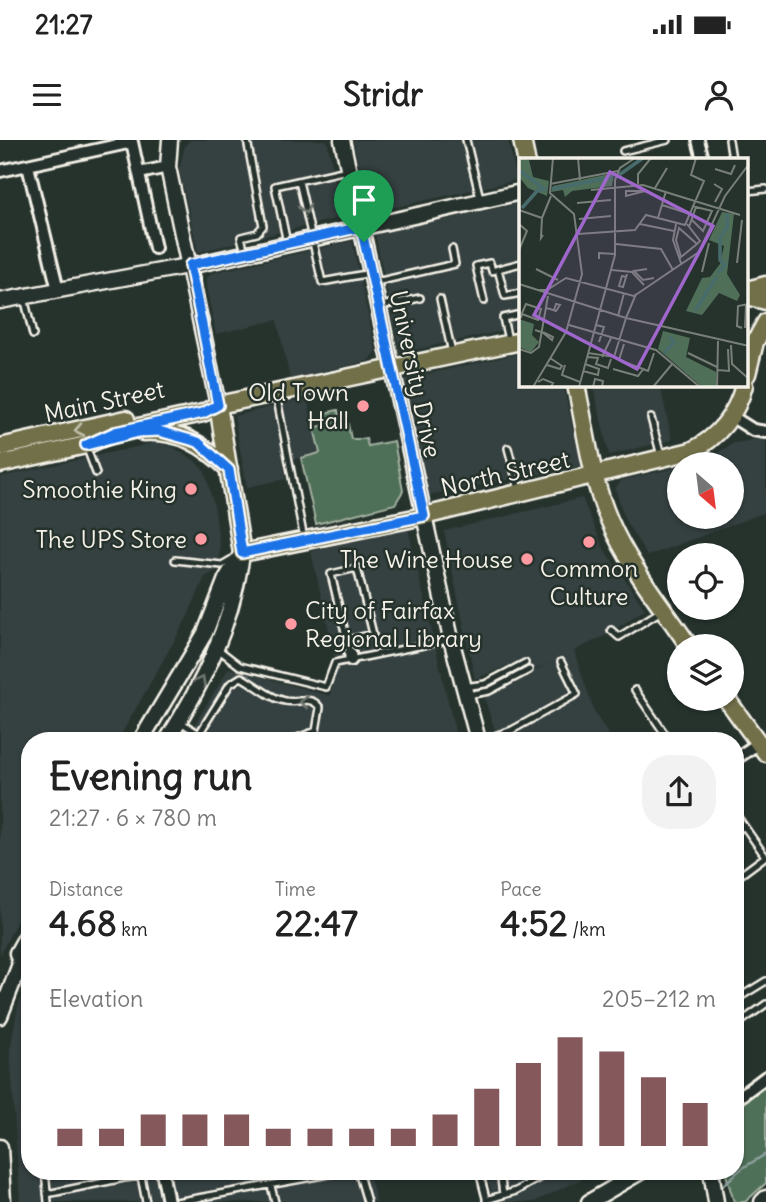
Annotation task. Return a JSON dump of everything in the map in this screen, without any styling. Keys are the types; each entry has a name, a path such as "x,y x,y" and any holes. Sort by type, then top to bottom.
{"main road":[{"path":"522,140 526,158"},
{"path":"748,290 766,285"},
{"path":"748,296 766,301"},
{"path":"748,370 755,342 766,322"},
{"name":"Main Street","path":"0,464 86,445 115,432 203,413 218,405 515,342"},
{"path":"576,387 610,523 681,634"},
{"name":"North Street","path":"242,553 424,516 662,459 702,446 731,416 743,387"},
{"name":"Main Street","path":"0,447 201,403 218,405"},
{"path":"218,405 242,553"},
{"path":"86,445 139,432 178,434 198,442 229,470"},
{"path":"735,711 762,748"}],"street":[{"path":"170,140 168,167 218,405"},
{"name":"University Drive","path":"342,140 451,639 476,732"},
{"path":"698,140 703,158"},
{"path":"0,171 132,142 155,248"},
{"path":"28,166 58,290"},
{"path":"139,173 168,167"},
{"path":"0,301 190,265 519,192"},
{"path":"731,416 752,430 766,432"},
{"path":"172,732 218,649 236,593 242,553"},
{"path":"146,732 205,634 226,579 242,553"},
{"path":"744,755 762,748"},
{"path":"1,1010 21,968"},
{"path":"744,1093 766,1077"},
{"path":"0,1147 3,1202"},
{"path":"164,1180 168,1202"},
{"path":"589,1202 627,1180"},
{"path":"712,1180 716,1202"}],"lane":[{"path":"245,253 241,237 257,233 263,226 247,140"},
{"path":"466,140 480,201"},
{"path":"624,151 668,140"},
{"path":"729,140 732,158"},
{"path":"287,243 275,186 348,170"},
{"path":"299,181 322,282 372,278 455,264 452,249"},
{"path":"748,191 766,189"},
{"path":"484,300 476,266 490,263 492,271 519,264"},
{"path":"498,269 505,296 519,293"},
{"path":"24,297 33,335"},
{"path":"378,307 420,298"},
{"path":"440,299 452,356"},
{"path":"515,342 503,318 519,314"},
{"path":"276,393 305,542"},
{"path":"651,418 662,459"},
{"path":"86,445 96,473"},
{"path":"508,448 519,493"},
{"path":"176,560 222,565 242,553"},
{"path":"347,640 373,634 357,568 331,574 351,657"},
{"path":"611,630 619,637 664,610"},
{"path":"218,649 240,666 326,687 335,663 351,657 451,639"},
{"path":"506,732 578,694 561,662"},
{"path":"464,692 525,663"},
{"path":"464,692 489,691 529,670"},
{"path":"200,732 230,684 241,677 279,699 312,700 320,708 316,731 313,732"},
{"path":"635,690 664,732"},
{"path":"179,721 196,732"},
{"path":"744,826 766,856 744,872"},
{"path":"744,994 766,981"},
{"path":"744,1020 766,1004"},
{"path":"46,1180 48,1202"},
{"path":"47,1194 114,1180"},
{"path":"141,1180 146,1202"},
{"path":"176,1202 301,1180"},
{"path":"361,1180 368,1202"},
{"path":"481,1180 487,1201 533,1180"},
{"path":"501,1180 503,1195"},
{"path":"271,1186 275,1202"}],"shaded area":[{"path":"190,140 327,140 343,217 198,252 179,169 185,146"},
{"path":"353,140 508,140 517,180 369,213"},
{"path":"519,203 519,327 400,353 375,234"},
{"path":"352,241 376,351 368,361 290,379 277,320 216,334 206,286 206,279 212,273"},
{"path":"519,353 519,387 563,387 581,466 429,495 404,379"},
{"path":"593,387 660,387 672,440 609,455"},
{"path":"307,398 320,453 283,462 286,479 247,487 234,416"},
{"path":"766,438 766,512 744,520 744,452 719,452 734,443"},
{"path":"154,443 171,446 193,459 205,472 215,510 220,550 218,570 205,577 186,620 123,732 21,732 21,912 0,955 0,477"},
{"path":"667,470 667,529 720,529 682,543 667,543 667,549 647,556 625,520 615,488 622,480"},
{"path":"582,498 604,549 645,609 610,633 574,651 595,714 607,732 495,732 484,697 550,663 528,673 521,660 475,679 444,531"},
{"path":"408,529 455,732 190,732 229,668 330,696 337,667 311,551"},
{"path":"21,998 21,1180 371,1180 376,1202 20,1202 10,1050"},
{"path":"488,1180 579,1180 534,1202 494,1202"}],"green space":[{"path":"338,410 342,426 348,424 351,439 366,439 368,446 394,441 403,491 395,504 316,524 301,458 320,453 314,428 328,424 325,413"},
{"path":"766,1086 766,1183 745,1202 734,1202 728,1180 744,1180 744,1102"}],"waterway":[{"path":"744,1167 766,1154"},
{"path":"718,1190 729,1180"}],"place":[{"name":"Old Town Hall","path":"363,406"},
{"name":"Smoothie King","path":"191,489"},
{"name":"The UPS Store","path":"201,539"},
{"name":"Common Culture","path":"589,542"},
{"name":"The Wine House","path":"527,559"},
{"name":"City of Fairfax Regional Library","path":"291,624"}],"route":[{"path":"361,227 364,242 424,516 242,553 229,470 198,442 178,434 159,431 139,432 86,445 115,432 203,413 218,405 190,265 361,227"}]}
